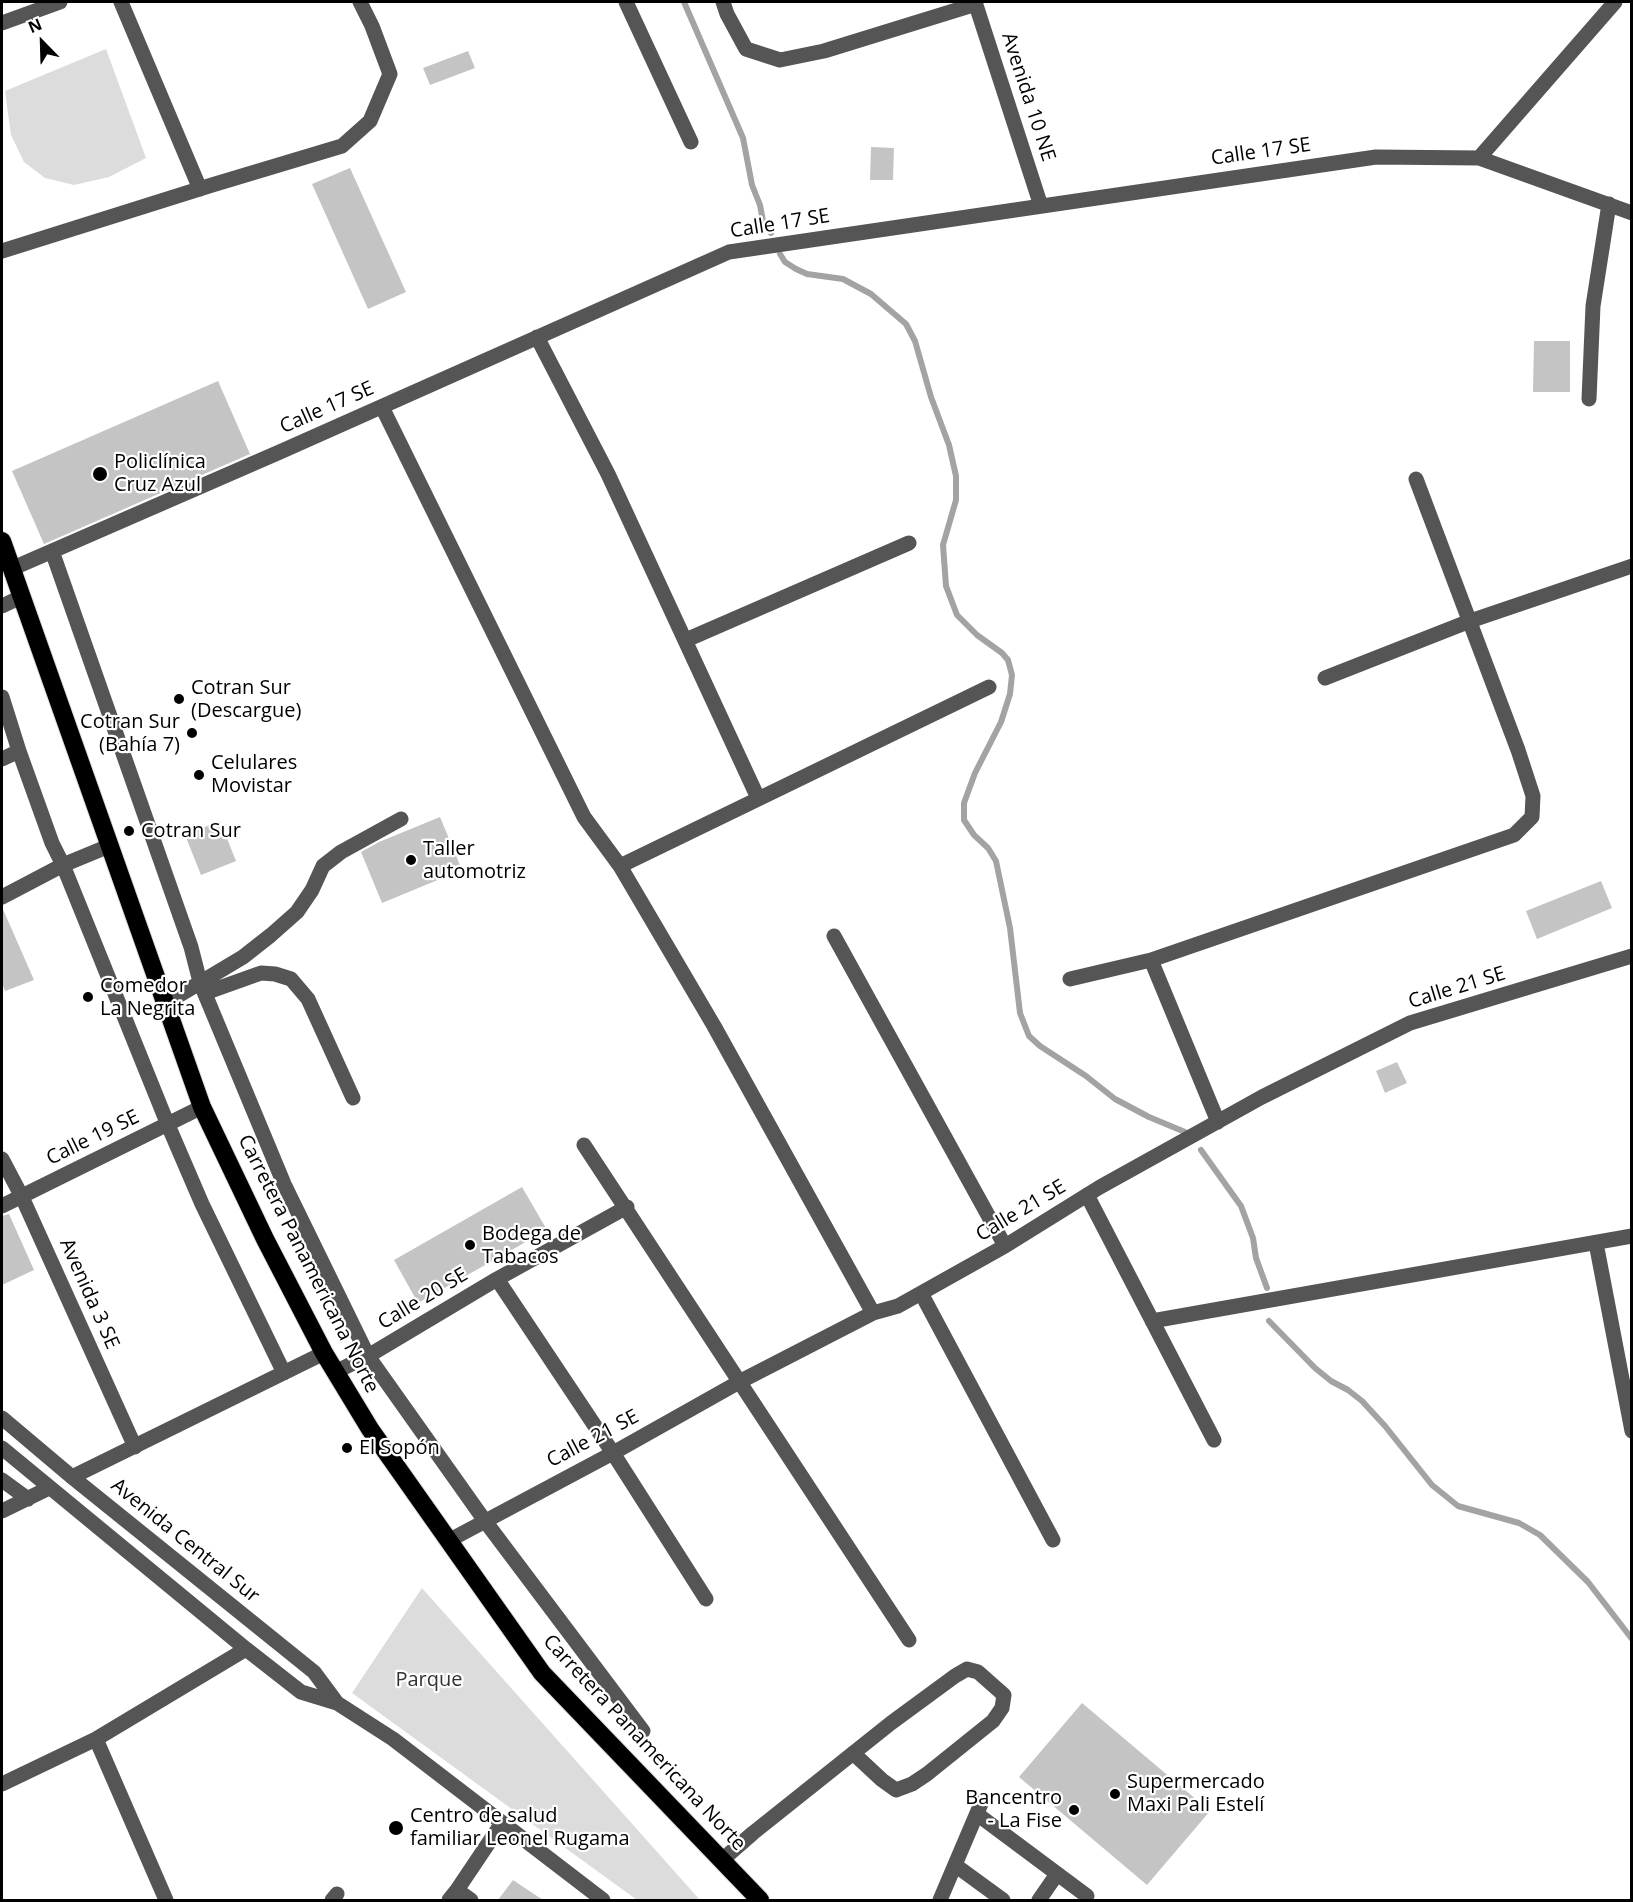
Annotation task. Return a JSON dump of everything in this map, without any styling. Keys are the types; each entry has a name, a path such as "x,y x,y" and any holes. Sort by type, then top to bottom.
{"highway":[{"name":"Carretera Panamericana Norte","path":"2,541 202,1107 265,1239 324,1353 369,1429 542,1673 760,1900"}],"street":[{"path":"2,23 60,2"},
{"path":"121,2 200,189"},
{"path":"2,251 342,146 370,121 390,75 372,26 360,2"},
{"path":"626,2 690,142"},
{"path":"723,2 746,49 780,60 824,51 975,3"},
{"path":"1479,158 1615,2"},
{"name":"Avenida 10 NE","path":"975,3 1041,206"},
{"name":"Calle 17 SE","path":"11,569 729,252 1376,157 1479,158 1632,213"},
{"path":"1588,399 1593,306 1609,204"},
{"path":"537,337 608,474 758,798"},
{"path":"382,407 584,817 620,866 714,1026 873,1313"},
{"path":"1070,979 1151,960 1515,835 1532,817 1533,796 1416,479"},
{"path":"686,640 909,543"},
{"path":"52,551 203,987 284,1184 368,1356 485,1521 643,1731"},
{"path":"1325,678 1470,621 1632,566"},
{"path":"2,606 21,597"},
{"path":"620,866 989,687"},
{"path":"2,697 36,800 168,1125 202,1204 284,1373"},
{"path":"2,759 19,751"},
{"path":"203,987 297,912 312,890 323,866 341,852 401,819"},
{"path":"2,897 63,865 109,846"},
{"path":"834,936 1005,1246"},
{"name":"Calle 21 SE","path":"448,1541 614,1453 741,1381 873,1313 898,1306 1005,1246 1087,1195 1262,1097 1410,1023 1632,956"},
{"path":"1151,960 1218,1122"},
{"path":"166,1003 203,987 261,973 291,979 308,999 353,1098"},
{"name":"Calle 19 SE","path":"2,1206 202,1107"},
{"path":"584,1145 627,1207 909,1640"},
{"name":"Avenida 3 SE","path":"2,1159 22,1197 135,1447"},
{"path":"1087,1195 1214,1440"},
{"name":"Calle 20 SE","path":"335,1372 368,1356 497,1279 627,1207"},
{"path":"1152,1321 1632,1236"},
{"path":"1596,1244 1632,1431"},
{"path":"497,1279 614,1453 706,1599"},
{"path":"921,1293 1053,1540"},
{"path":"72,1477 324,1353"},
{"name":"Avenida Central Sur","path":"2,1418 314,1672 337,1703"},
{"name":"Avenida Central Sur","path":"2,1448 301,1692 337,1703 393,1739 603,1900"},
{"path":"2,1480 28,1499"},
{"path":"2,1511 49,1488"},
{"path":"2,1784 96,1738 246,1649"},
{"path":"722,1860 853,1754 900,1716 967,1669 978,1672 1004,1695 1002,1708 993,1720 912,1784 896,1790 853,1754"},
{"path":"96,1738 166,1900"},
{"path":"940,1900 980,1807 1086,1896"},
{"path":"471,1900 453,1895 502,1822"},
{"path":"956,1865 1003,1900"},
{"path":"1039,1900 1057,1874"}],"green space":[{"path":"106,49 146,158 109,177 74,185 45,178 24,162 11,135 5,91"},
{"name":"Parque","path":"422,1588 700,1900 637,1900 352,1693"}],"building":[{"path":"468,51 475,68 430,85 423,68"},
{"path":"871,147 894,148 893,180 870,180"},
{"path":"350,168 406,292 368,309 312,184"},
{"path":"1534,341 1570,341 1570,392 1533,392"},
{"path":"218,381 250,454 44,544 12,471"},
{"name":"Taller automotriz","path":"440,817 462,870 382,903 361,852 379,842"},
{"path":"220,821 236,861 201,875 185,835"},
{"path":"1601,881 1612,908 1537,939 1526,911"},
{"path":"2,907 34,980 5,991 2,983"},
{"path":"1397,1062 1407,1083 1385,1093 1376,1071"},
{"name":"Bodega de Tabacos","path":"522,1187 547,1230 418,1303 394,1260"},
{"path":"9,1214 34,1270 2,1285 2,1216"},
{"name":"Supermercado Maxi Pali Estelí","path":"1082,1703 1210,1811 1147,1885 1019,1777"},
{"path":"513,1880 543,1900 498,1900"}],"waterway":[{"path":"684,2 743,138 752,185 760,205 763,221 771,233"},
{"path":"780,254 785,262 807,274 843,279 871,294 906,324 915,341 931,397 949,445 956,476 956,500 943,545 946,586 957,615 977,635 1002,653 1008,660 1012,675 1010,694 1001,722 975,773 964,803 964,820 996,861 1010,928 1020,1013 1029,1036 1115,1099 1185,1132"},
{"path":"1201,1150 1241,1206 1267,1288"},
{"path":"1269,1321 1315,1368 1362,1401 1432,1485 1458,1506 1519,1523 1540,1535 1588,1582 1632,1639"}],"place":[{"name":"Policlínica Cruz Azul","path":"100,474"},
{"name":"Cotran Sur (Descargue)","path":"179,699"},
{"name":"Cotran Sur (Bahía 7)","path":"192,733"},
{"name":"Celulares Movistar","path":"199,775"},
{"name":"Cotran Sur","path":"129,831"},
{"name":"Taller automotriz","path":"411,860"},
{"name":"Comedor La Negrita","path":"88,997"},
{"name":"Bodega de Tabacos","path":"470,1245"},
{"name":"El Sopón","path":"347,1448"},
{"name":"Supermercado Maxi Pali Estelí","path":"1115,1794"},
{"name":"Bancentro - La Fise","path":"1074,1810"},
{"name":"Centro de salud familiar Leonel Rugama","path":"396,1828"}]}
